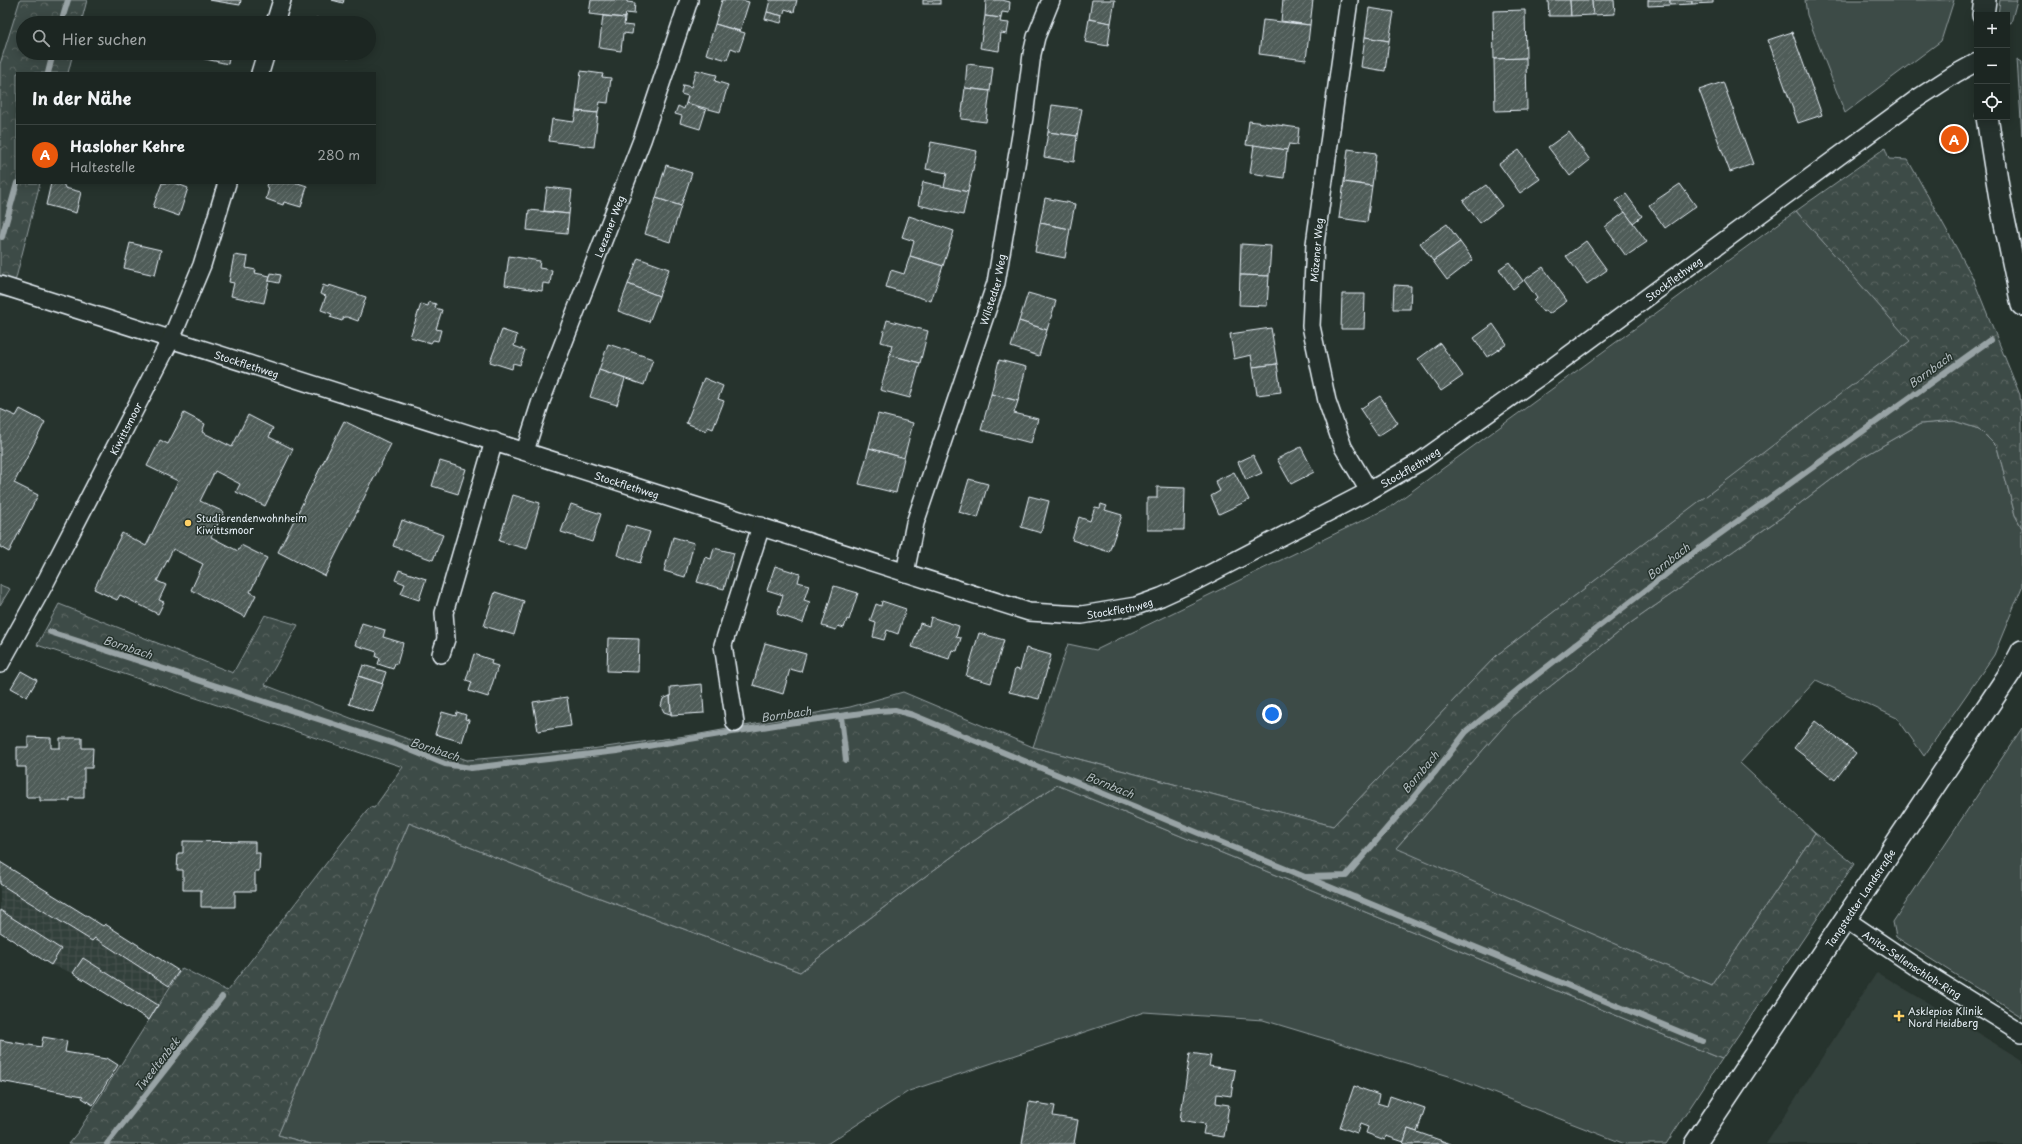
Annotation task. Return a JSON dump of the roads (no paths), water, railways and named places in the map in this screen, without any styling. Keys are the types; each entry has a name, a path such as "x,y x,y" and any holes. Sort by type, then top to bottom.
{"street":[{"path":"277,16 282,0"},
{"name":"Leezener Weg","path":"526,451 541,401 642,140 688,0"},
{"name":"Wilstedter Weg","path":"904,573 914,523 996,283 1024,117 1032,54 1036,37 1051,0"},
{"name":"Mözener Weg","path":"1349,0 1315,244 1311,326 1327,401 1343,447 1369,491"},
{"path":"1984,12 1986,0"},
{"path":"260,72 264,60"},
{"name":"Stockflethweg","path":"0,285 1029,612 1082,615 1136,606 1194,582 1369,491 1428,456 1530,384 1915,100 1974,64"},
{"path":"1987,120 2001,205 2022,305"},
{"name":"Kiwittsmoor","path":"0,664 45,583 171,339 202,265 227,184"},
{"path":"441,654 446,639 444,613 494,441"},
{"path":"735,723 723,645 761,526"},
{"name":"Tangstedter Landstraße","path":"1695,1144 2012,670 2022,651"},
{"name":"Anita-Sellenschloh-Ring","path":"1845,919 1912,965 2022,1033"}],"waterway":[{"path":"63,16 68,0"},
{"path":"48,72 51,60"},
{"path":"2,237 17,184"},
{"name":"Bornbach","path":"50,632 398,745 445,764 471,768 617,751 781,724 877,711 895,710 913,715 1305,877 1346,876 1436,771 1466,732 1696,551 1990,340"},
{"path":"841,716 846,760"},
{"path":"1308,878 1702,1041"},
{"name":"Tweeltenbek","path":"107,1144 222,997"}],"place":[{"name":"Hasloher Kehre","path":"1954,139"},
{"name":"Studierendenwohnheim Kiwittsmoor","path":"188,523"},
{"name":"Asklepios Klinik Nord Heidberg","path":"1899,1016"}]}
